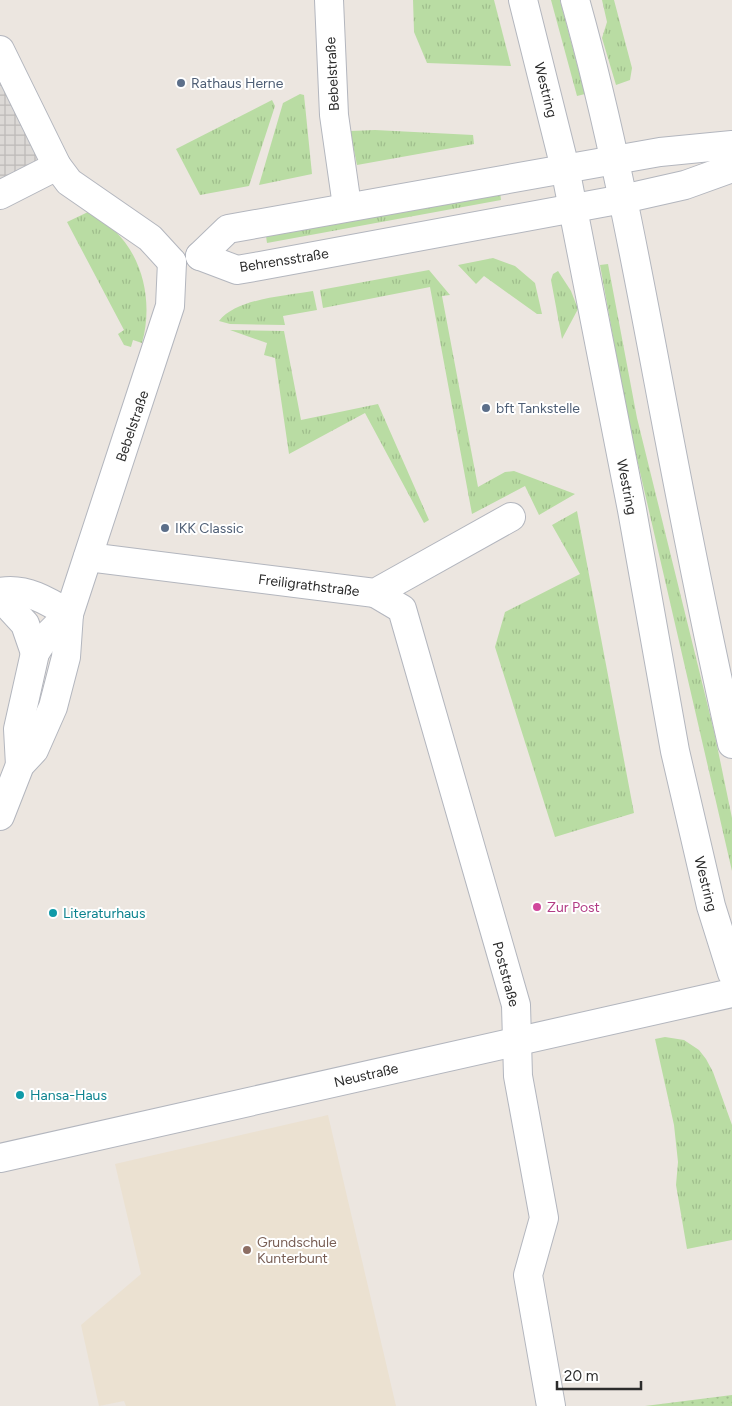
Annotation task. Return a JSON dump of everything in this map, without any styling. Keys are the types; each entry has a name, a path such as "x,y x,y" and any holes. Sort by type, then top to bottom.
{"street":[{"name":"Bebelstraße","path":"329,0 334,115 347,206"},
{"name":"Westring","path":"523,0 565,168 632,510 675,751 711,906 732,972"},
{"path":"575,0 615,160 680,496 732,744"},
{"path":"0,50 57,166 70,182 150,238 172,262 200,256 228,229 347,206 660,152 732,145"},
{"path":"0,195 57,166"},
{"name":"Behrensstraße","path":"200,256 237,270 623,199 685,185 732,168"},
{"name":"Bebelstraße","path":"0,816 20,765 34,750 53,707 66,657 69,614 161,340 170,306 172,262"},
{"name":"Freiligrathstraße","path":"88,557 375,593 511,517"},
{"path":"0,592 12,590 34,595 69,614"},
{"name":"Poststraße","path":"375,593 402,609 516,1005 518,1076 544,1218 528,1275 551,1406"},
{"path":"0,597 25,624 35,654"},
{"name":"Bebelstraße","path":"20,765 18,729 35,654 44,639 69,614"},
{"name":"Neustraße","path":"0,1158 732,993"}],"shaded area":[{"path":"0,75 39,159 0,179"},
{"name":"Grundschule Kunterbunt","path":"328,1115 396,1406 126,1406 124,1401 99,1406 81,1325 141,1274 115,1164"}],"green space":[{"path":"413,0 494,0 511,66 427,63 414,32"},
{"path":"551,0 560,0 585,94 577,96"},
{"path":"602,0 614,0 632,68 630,80 616,85 602,38 607,22"},
{"path":"300,94 304,95 312,174 259,185 283,103"},
{"path":"272,100 275,106 249,186 200,195 176,149"},
{"path":"375,130 473,135 474,144 357,165 350,131"},
{"path":"500,192 501,200 267,243 266,236"},
{"path":"88,212 114,230 133,254 139,268 146,297 145,328 142,343 133,340 131,347 124,345 118,334 124,330 67,222"},
{"path":"493,258 515,266 535,283 542,314 537,314 484,276 476,284 458,265"},
{"path":"608,264 637,418 714,731 732,818 732,871 628,420 600,265"},
{"path":"429,270 450,295 442,296 478,487 505,472 514,471 575,494 539,515 525,486 472,514 430,287 323,308 320,290"},
{"path":"558,271 571,291 578,309 562,339 551,280 553,274"},
{"path":"313,291 317,310 283,316 285,325 230,324 219,321 237,307 263,299"},
{"path":"230,330 284,331 301,420 378,404 429,520 424,523 365,413 289,454 275,358 264,355 267,343"},
{"path":"577,511 634,813 555,837 495,647 505,612 580,574 552,525"},
{"path":"665,1037 684,1040 699,1050 706,1059 713,1072 732,1125 732,1240 687,1249 676,1185 678,1162 674,1125 655,1039"},
{"path":"732,1395 732,1406 645,1406"}],"place":[{"name":"Rathaus Herne","path":"181,83"},
{"name":"bft Tankstelle","path":"486,408"},
{"name":"IKK Classic","path":"165,528"},
{"name":"Zur Post","path":"537,907"},
{"name":"Literaturhaus","path":"53,913"},
{"name":"Hansa-Haus","path":"20,1095"},
{"name":"Grundschule Kunterbunt","path":"247,1250"}]}
